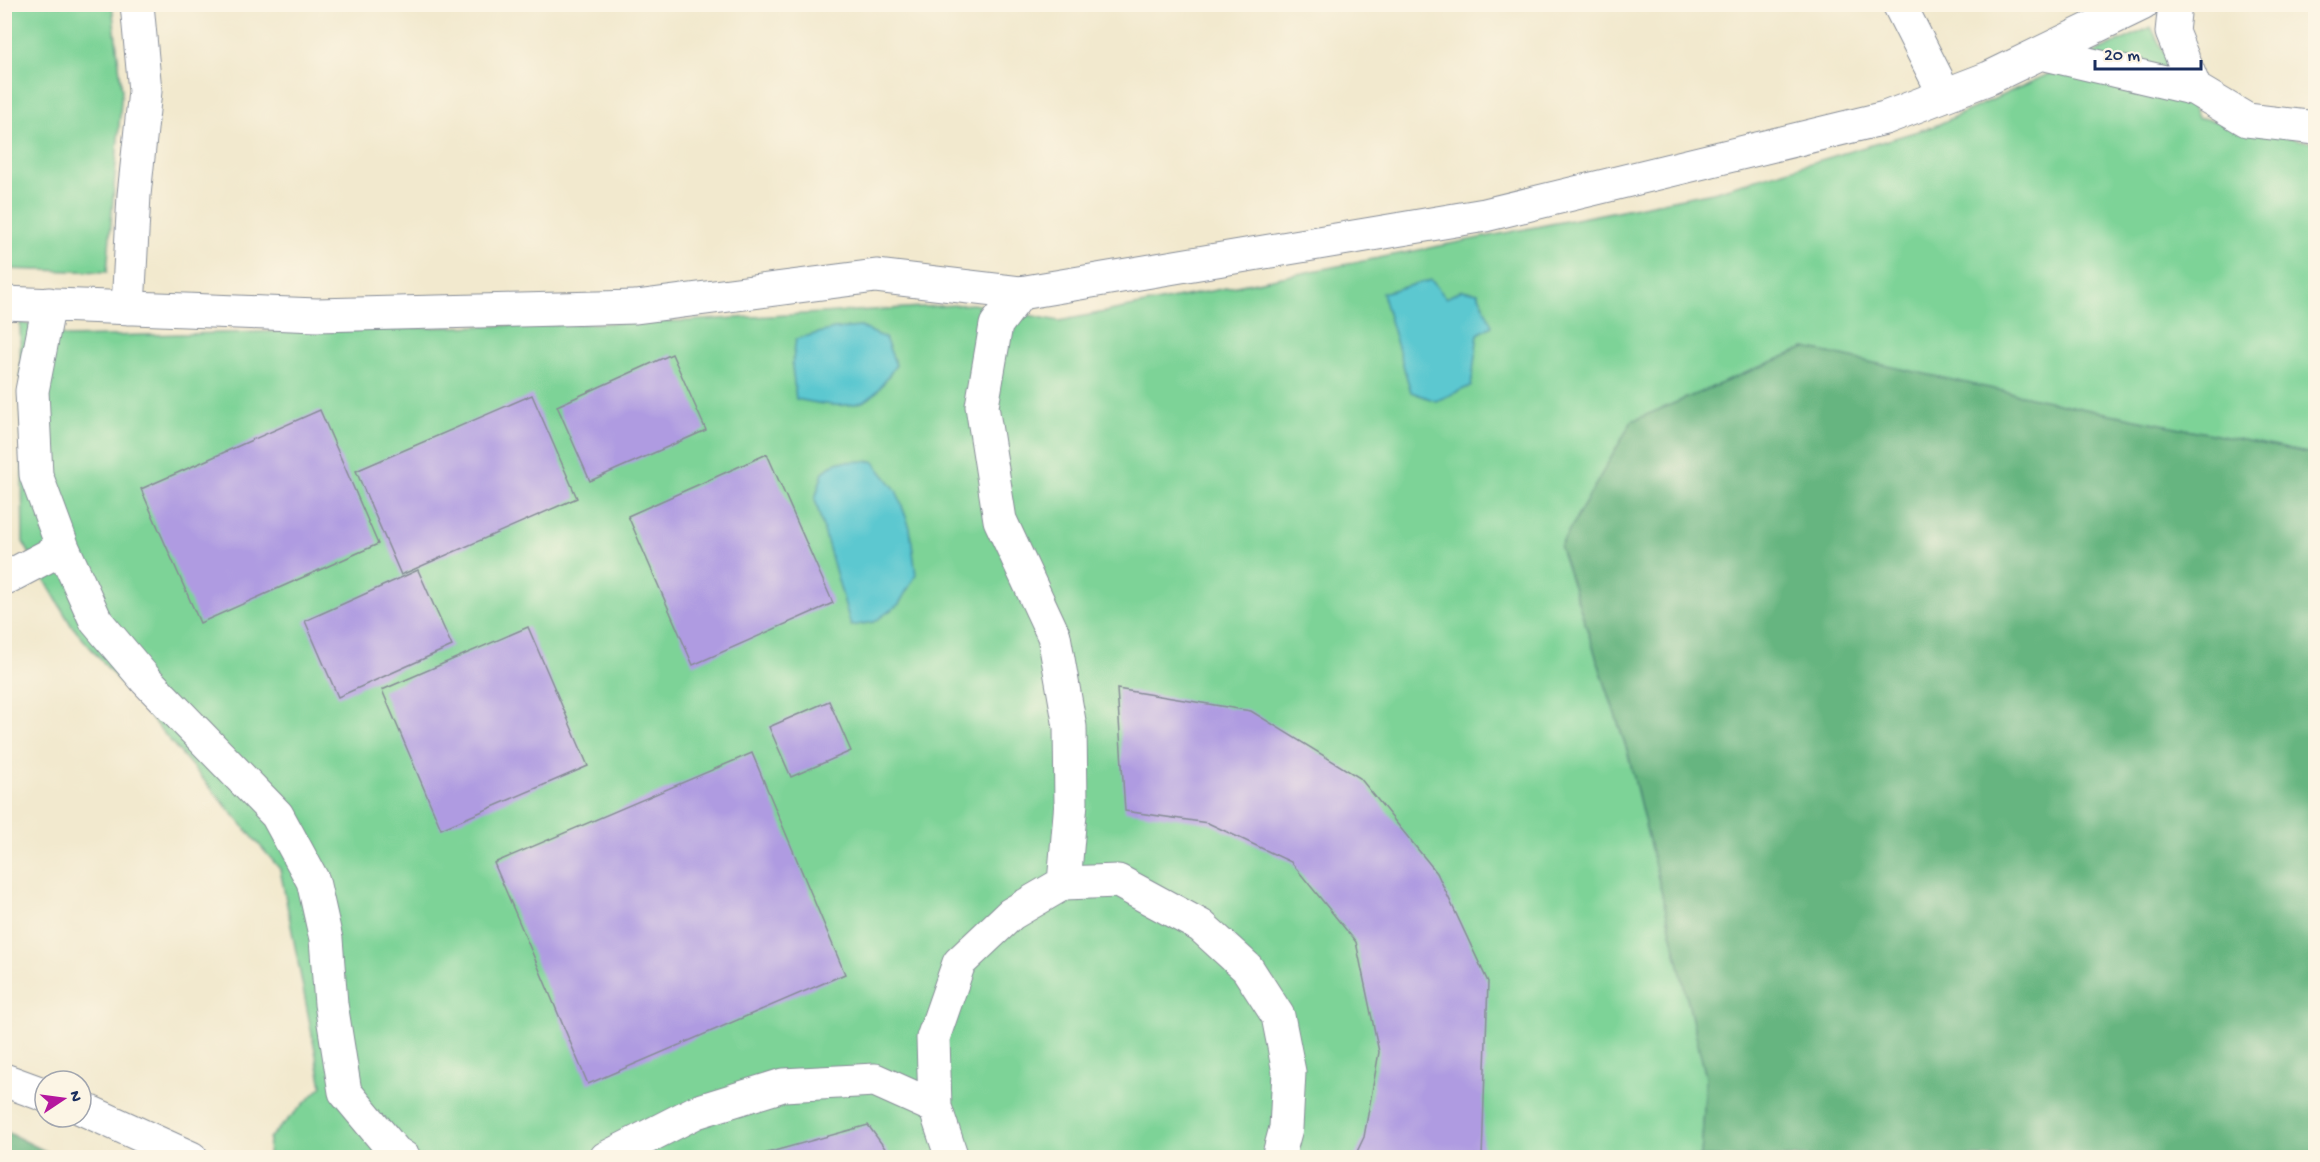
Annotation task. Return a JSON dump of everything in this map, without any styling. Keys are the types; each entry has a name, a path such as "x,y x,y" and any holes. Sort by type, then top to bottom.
{"street":[{"path":"128,308 134,195 145,91 136,4"},
{"path":"1899,4 1945,95"},
{"path":"4,303 317,315 636,307 876,276 1020,293 1485,215 1885,118 1989,78 2142,4"},
{"path":"2175,4 2172,32 2194,89"},
{"path":"2041,53 2194,89 2247,120 2316,128"},
{"path":"1020,293 996,325 982,406 1000,520 1054,636 1070,727 1071,802 1064,883"},
{"path":"49,304 32,391 36,475 63,548 96,621 146,680 277,815 313,881 326,939 331,1004 345,1092 395,1152 404,1158"},
{"path":"4,578 63,548"},
{"path":"952,1158 935,1107 933,1038 958,963 1011,914 1064,883 1118,881 1201,926 1247,968 1278,1016 1289,1072 1286,1128 1278,1158"},
{"path":"4,1080 33,1091"},
{"path":"606,1158 696,1112 783,1085 875,1080 935,1107"},
{"path":"93,1113 191,1158"}],"green space":[{"path":"5,4 112,5 122,90 107,272 5,269"},
{"path":"2151,27 2197,117 2315,143 2316,448 2307,453 2085,409 1805,348 1632,421 1560,547 1628,753 1706,1077 1701,1157 268,1157 269,1138 322,1086 280,869 71,625 23,542 20,322 68,337 686,321 973,304 1059,321 1713,192 1935,126"},
{"path":"1805,348 2085,409 2307,453 2315,448 2315,1157 1701,1157 1706,1077 1628,753 1560,547 1632,421"},
{"path":"5,1131 57,1157 5,1157"}],"water":[{"path":"1431,280 1446,298 1462,290 1478,293 1492,326 1478,334 1471,386 1436,401 1411,392 1382,293"},
{"path":"861,327 885,338 896,365 877,391 862,402 846,405 829,405 796,399 792,366 796,339 834,329"},
{"path":"873,461 896,490 910,528 916,575 899,604 874,622 851,626 815,499 823,472 836,462"}],"building":[{"path":"672,354 706,430 590,481 557,406"},
{"path":"532,395 577,498 401,575 356,471"},
{"path":"320,410 378,544 200,623 141,489"},
{"path":"767,454 833,603 693,665 628,516"},
{"path":"418,570 452,646 338,697 305,621"},
{"path":"528,627 588,766 441,829 382,690"},
{"path":"1117,689 1251,711 1360,778 1437,873 1488,982 1482,1158 1354,1158 1364,1137 1379,1052 1356,942 1291,862 1208,823 1125,811"},
{"path":"829,701 851,751 791,777 769,727"},
{"path":"752,753 845,974 588,1084 494,863"},
{"path":"868,1125 892,1158 752,1158 752,1157"}]}
